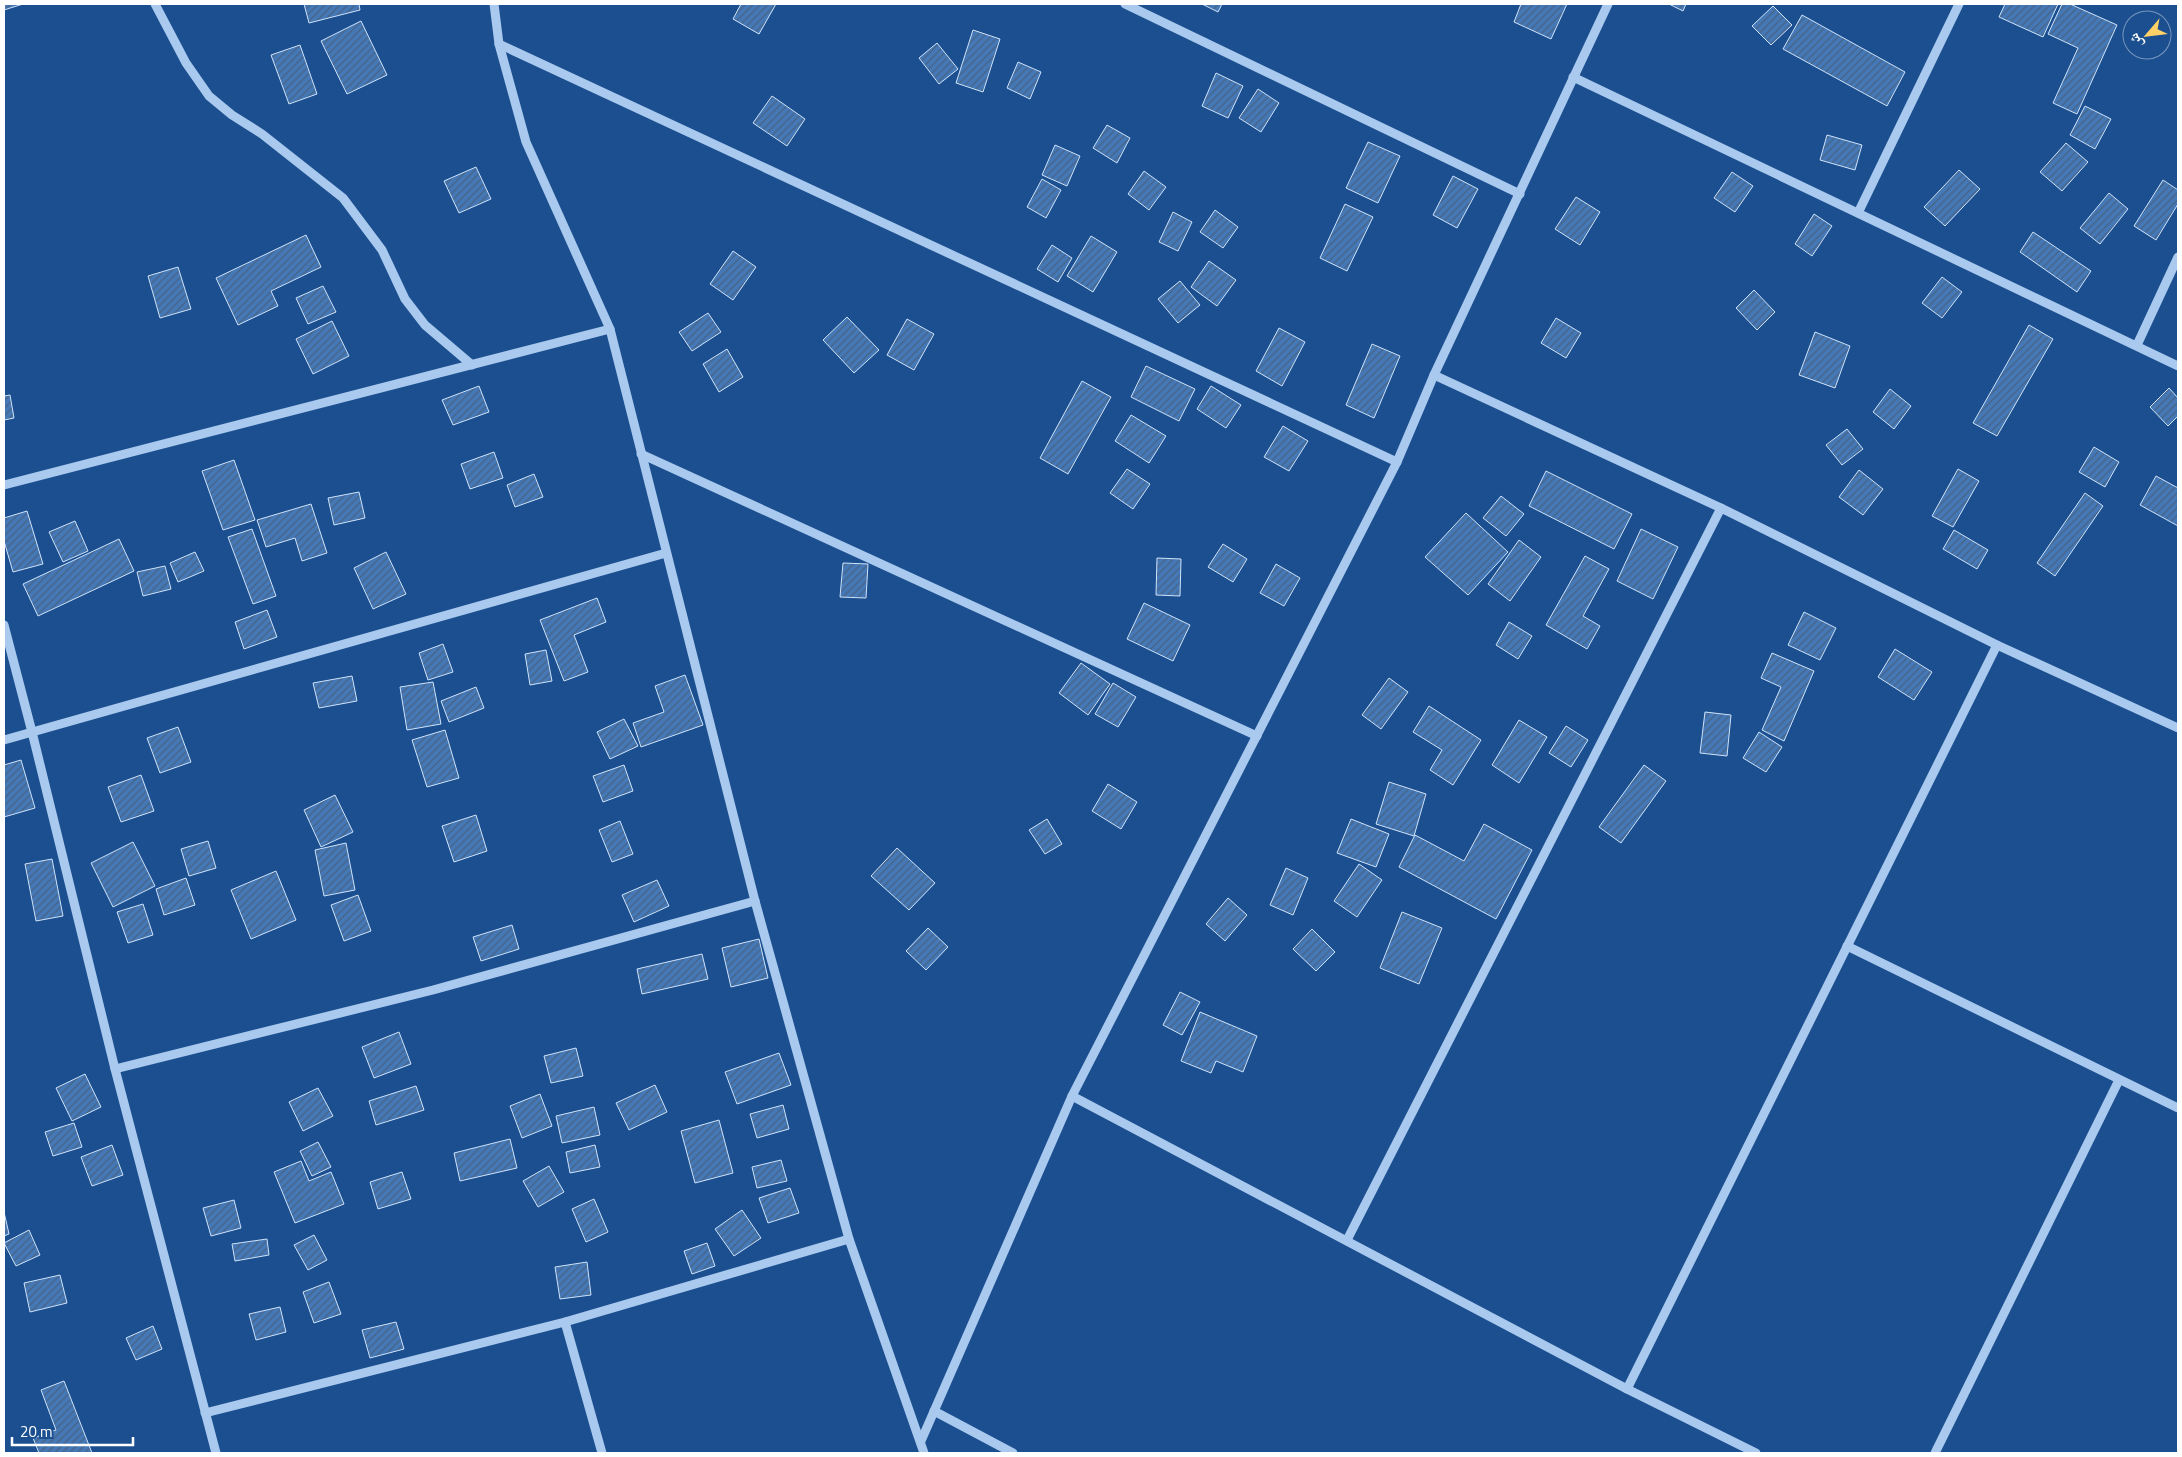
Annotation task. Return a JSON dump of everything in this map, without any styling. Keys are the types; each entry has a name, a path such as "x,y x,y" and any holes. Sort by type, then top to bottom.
{"street":[{"path":"155,4 186,63 210,96 232,115 262,134 343,198 382,250 404,299 425,325 472,365"},
{"path":"494,4 498,44 526,142 610,329 755,901 849,1239 924,1453"},
{"path":"1125,4 1520,194"},
{"path":"921,1441 1072,1096 1397,462 1434,375 1608,4"},
{"path":"1858,213 1959,4"},
{"path":"498,44 1397,462"},
{"path":"1573,77 2178,366"},
{"path":"2137,345 2178,257"},
{"path":"4,485 610,329"},
{"path":"1434,375 1721,508 1997,645 2178,728"},
{"path":"642,454 1257,736"},
{"path":"1347,1240 1721,508"},
{"path":"4,740 666,553"},
{"path":"4,625 115,1070 216,1453"},
{"path":"1627,1389 1997,645"},
{"path":"115,1070 433,990 755,901"},
{"path":"1847,946 2178,1108"},
{"path":"1935,1453 2119,1080"},
{"path":"1072,1096 1627,1389 1756,1453"},
{"path":"205,1413 565,1322 849,1239"},
{"path":"565,1322 602,1453"},
{"path":"934,1412 1013,1453"}],"building":[{"path":"4,4 23,4 4,10"},
{"path":"304,4 359,4 360,10 309,23"},
{"path":"741,4 776,4 759,34 733,19"},
{"path":"1202,4 1222,4 1218,12"},
{"path":"1521,4 1567,4 1551,39 1514,22"},
{"path":"1669,4 1686,4 1683,11"},
{"path":"2005,4 2058,4 2043,37 1999,17"},
{"path":"2062,4 2070,4 2117,25 2077,114 2053,103 2078,48 2048,34"},
{"path":"1773,6 1792,25 1771,45 1752,26"},
{"path":"1802,15 1905,72 1887,106 1783,49"},
{"path":"361,21 387,75 347,94 321,41"},
{"path":"973,30 1000,39 983,92 956,83"},
{"path":"937,43 958,69 939,84 919,58"},
{"path":"300,45 317,94 289,104 271,55"},
{"path":"1018,62 1041,72 1030,99 1007,88"},
{"path":"1216,73 1243,86 1228,118 1202,106"},
{"path":"1258,89 1279,103 1261,132 1239,118"},
{"path":"772,96 805,119 787,146 753,123"},
{"path":"2085,106 2111,119 2095,149 2070,135"},
{"path":"1107,125 1130,138 1117,163 1093,148"},
{"path":"1827,135 1862,145 1855,170 1820,160"},
{"path":"1368,142 1400,156 1378,203 1346,188"},
{"path":"2066,143 2088,162 2062,191 2040,172"},
{"path":"1055,145 1080,156 1067,186 1042,175"},
{"path":"476,167 491,199 459,213 444,181"},
{"path":"1959,170 1980,189 1945,226 1924,207"},
{"path":"1144,171 1166,187 1149,210 1128,194"},
{"path":"1732,172 1753,186 1735,212 1714,198"},
{"path":"1453,176 1478,189 1457,228 1433,215"},
{"path":"1042,179 1061,190 1046,218 1027,207"},
{"path":"2163,180 2178,190 2178,204 2156,240 2134,226"},
{"path":"2109,193 2128,209 2100,244 2080,228"},
{"path":"1576,197 1600,212 1580,245 1555,229"},
{"path":"1345,204 1373,217 1347,271 1320,258"},
{"path":"1215,210 1238,227 1223,248 1200,232"},
{"path":"1173,212 1192,222 1178,251 1159,242"},
{"path":"1814,214 1832,226 1812,256 1795,244"},
{"path":"2033,232 2091,271 2077,292 2020,252"},
{"path":"306,235 321,267 271,291 278,306 238,325 216,278"},
{"path":"1091,236 1117,252 1093,292 1067,276"},
{"path":"1052,245 1072,258 1058,282 1037,269"},
{"path":"733,251 756,267 733,300 710,284"},
{"path":"1209,261 1236,280 1217,306 1191,287"},
{"path":"178,267 191,309 160,318 148,276"},
{"path":"1942,277 1962,292 1942,318 1922,303"},
{"path":"1180,281 1200,305 1178,323 1158,299"},
{"path":"323,286 336,312 308,324 296,298"},
{"path":"1754,290 1775,312 1757,330 1736,308"},
{"path":"708,313 721,332 692,351 679,332"},
{"path":"847,317 879,350 854,373 823,340"},
{"path":"1556,318 1581,333 1566,358 1541,343"},
{"path":"907,319 934,334 914,370 887,355"},
{"path":"332,321 349,356 313,374 296,339"},
{"path":"2029,325 2053,339 1997,436 1973,423"},
{"path":"1279,328 1305,342 1282,386 1256,371"},
{"path":"1815,332 1850,346 1835,388 1799,375"},
{"path":"1372,344 1400,356 1374,418 1346,405"},
{"path":"727,349 743,377 719,392 703,364"},
{"path":"1146,366 1195,389 1179,421 1131,397"},
{"path":"1082,381 1111,397 1068,474 1040,458"},
{"path":"479,386 489,412 453,425 442,400"},
{"path":"1211,386 1241,405 1226,428 1197,409"},
{"path":"2169,388 2178,398 2178,416 2168,426 2150,407"},
{"path":"1890,389 1911,406 1894,429 1873,412"},
{"path":"10,395 14,418 4,420 4,396"},
{"path":"1131,415 1166,436 1149,463 1115,441"},
{"path":"1283,426 1308,441 1289,471 1264,457"},
{"path":"1847,429 1863,449 1842,465 1826,445"},
{"path":"2094,447 2119,462 2105,487 2079,472"},
{"path":"494,452 503,478 470,489 461,464"},
{"path":"234,460 255,520 223,530 202,471"},
{"path":"1127,469 1150,484 1133,509 1110,493"},
{"path":"1958,469 1979,481 1953,527 1932,516"},
{"path":"1859,470 1883,489 1863,515 1839,497"},
{"path":"1546,471 1632,514 1614,549 1529,506"},
{"path":"534,474 543,497 515,507 507,485"},
{"path":"2156,476 2178,488 2178,526 2140,505"},
{"path":"359,492 365,518 334,525 328,498"},
{"path":"2085,493 2103,506 2055,576 2037,563"},
{"path":"1501,496 1524,514 1506,536 1483,518"},
{"path":"311,504 327,553 302,561 295,538 266,547 257,520"},
{"path":"27,511 43,564 13,572 4,541 4,518"},
{"path":"1466,513 1508,552 1468,595 1425,557"},
{"path":"75,521 88,551 63,562 49,532"},
{"path":"252,529 276,596 253,604 228,537"},
{"path":"1641,529 1678,547 1653,599 1617,581"},
{"path":"1954,530 1988,550 1977,569 1943,549"},
{"path":"119,539 134,571 38,616 23,584"},
{"path":"1519,540 1541,557 1510,601 1488,584"},
{"path":"1223,544 1247,559 1233,582 1208,567"},
{"path":"195,552 204,571 178,582 170,563"},
{"path":"386,552 406,594 373,609 354,568"},
{"path":"1585,556 1609,569 1583,616 1600,626 1587,649 1546,625"},
{"path":"1157,558 1181,559 1180,596 1156,595"},
{"path":"843,563 868,564 866,598 840,597"},
{"path":"1276,564 1300,578 1284,606 1260,593"},
{"path":"165,566 171,589 143,596 137,572"},
{"path":"597,598 606,622 574,635 588,672 564,681 540,620"},
{"path":"1144,603 1190,625 1173,661 1127,639"},
{"path":"267,610 277,637 244,649 235,622"},
{"path":"1804,612 1836,628 1820,660 1788,645"},
{"path":"1509,622 1532,636 1518,659 1496,645"},
{"path":"443,644 453,672 428,680 419,653"},
{"path":"1895,649 1932,672 1914,700 1878,677"},
{"path":"546,650 552,681 530,685 525,654"},
{"path":"1772,653 1814,671 1784,741 1762,730 1781,687 1761,678"},
{"path":"1081,663 1110,684 1088,715 1059,693"},
{"path":"685,675 703,725 641,747 633,723 664,712 655,686"},
{"path":"352,676 357,701 319,708 313,683"},
{"path":"1389,678 1408,692 1381,729 1362,715"},
{"path":"433,682 441,724 407,730 400,687"},
{"path":"1113,683 1136,697 1118,727 1095,714"},
{"path":"476,687 484,708 449,722 441,701"},
{"path":"1429,706 1481,740 1453,785 1430,770 1442,750 1413,732"},
{"path":"1705,712 1731,715 1727,756 1700,753"},
{"path":"624,719 638,746 610,759 597,732"},
{"path":"1519,720 1547,737 1519,783 1492,765"},
{"path":"1566,726 1588,740 1571,767 1549,753"},
{"path":"178,727 191,762 160,773 147,738"},
{"path":"445,730 459,778 427,787 412,740"},
{"path":"1759,732 1782,747 1766,772 1743,758"},
{"path":"21,760 35,808 4,817 4,765"},
{"path":"624,765 633,791 603,802 593,776"},
{"path":"1644,765 1666,781 1621,843 1599,827"},
{"path":"141,775 154,811 121,822 108,787"},
{"path":"1389,782 1426,794 1414,836 1376,824"},
{"path":"1108,784 1137,802 1121,829 1092,811"},
{"path":"335,795 353,832 321,847 304,810"},
{"path":"476,815 487,851 454,862 442,826"},
{"path":"1047,819 1062,844 1045,854 1029,830"},
{"path":"1351,819 1389,834 1376,867 1337,853"},
{"path":"620,821 633,854 612,862 599,830"},
{"path":"1484,824 1532,850 1496,919 1399,867 1415,835 1464,861"},
{"path":"208,841 216,868 189,876 181,849"},
{"path":"133,842 155,886 113,907 91,863"},
{"path":"346,843 355,890 324,896 315,850"},
{"path":"897,848 935,883 909,910 871,876"},
{"path":"52,859 63,916 36,921 25,864"},
{"path":"1359,864 1382,880 1357,917 1334,901"},
{"path":"1286,868 1308,878 1293,915 1270,905"},
{"path":"276,871 296,920 251,939 231,890"},
{"path":"186,878 195,905 164,915 156,889"},
{"path":"657,880 669,906 634,922 622,895"},
{"path":"358,895 371,931 344,941 331,905"},
{"path":"1228,898 1247,915 1225,941 1206,924"},
{"path":"143,904 153,935 128,943 117,912"},
{"path":"1402,912 1442,928 1419,984 1380,968"},
{"path":"512,925 519,949 481,961 473,937"},
{"path":"928,928 948,947 926,970 906,951"},
{"path":"1312,929 1335,952 1316,971 1293,949"},
{"path":"759,939 768,978 731,987 722,948"},
{"path":"702,954 708,979 642,994 637,969"},
{"path":"1180,992 1200,1002 1182,1035 1163,1025"},
{"path":"1200,1012 1257,1036 1243,1072 1216,1061 1211,1073 1181,1061"},
{"path":"399,1032 411,1064 374,1078 362,1047"},
{"path":"576,1048 583,1076 551,1083 544,1056"},
{"path":"779,1053 791,1085 737,1104 725,1072"},
{"path":"85,1074 101,1107 72,1121 56,1088"},
{"path":"655,1085 667,1112 629,1130 616,1103"},
{"path":"416,1086 424,1110 376,1125 369,1101"},
{"path":"318,1088 333,1116 303,1131 289,1102"},
{"path":"540,1094 552,1126 522,1138 510,1106"},
{"path":"783,1105 789,1129 757,1138 750,1114"},
{"path":"594,1107 600,1135 562,1143 556,1116"},
{"path":"719,1120 733,1173 695,1183 681,1131"},
{"path":"74,1123 82,1147 53,1156 45,1132"},
{"path":"510,1139 517,1168 460,1181 454,1153"},
{"path":"318,1142 331,1167 312,1176 300,1151"},
{"path":"112,1145 123,1175 92,1186 81,1157"},
{"path":"595,1145 600,1167 570,1173 566,1152"},
{"path":"781,1160 787,1181 757,1188 752,1167"},
{"path":"301,1161 309,1181 331,1172 344,1204 295,1223 274,1172"},
{"path":"549,1166 564,1192 538,1207 523,1181"},
{"path":"402,1172 411,1199 378,1209 370,1182"},
{"path":"790,1188 799,1213 768,1223 759,1198"},
{"path":"594,1199 608,1232 586,1242 572,1209"},
{"path":"234,1200 241,1228 211,1236 203,1208"},
{"path":"742,1210 761,1238 734,1256 715,1229"},
{"path":"4,1212 9,1234 4,1236"},
{"path":"29,1230 40,1255 16,1266 4,1243"},
{"path":"314,1235 327,1260 308,1270 294,1245"},
{"path":"267,1239 269,1255 235,1261 232,1244"},
{"path":"707,1243 715,1266 692,1274 684,1251"},
{"path":"587,1262 591,1295 560,1299 555,1267"},
{"path":"60,1275 67,1303 30,1312 24,1283"},
{"path":"329,1282 341,1314 314,1323 303,1292"},
{"path":"280,1307 286,1332 256,1340 249,1314"},
{"path":"396,1322 404,1349 370,1358 362,1330"},
{"path":"153,1326 162,1349 136,1360 126,1338"},
{"path":"64,1381 92,1453 39,1453 33,1438 56,1430 41,1390"}]}
